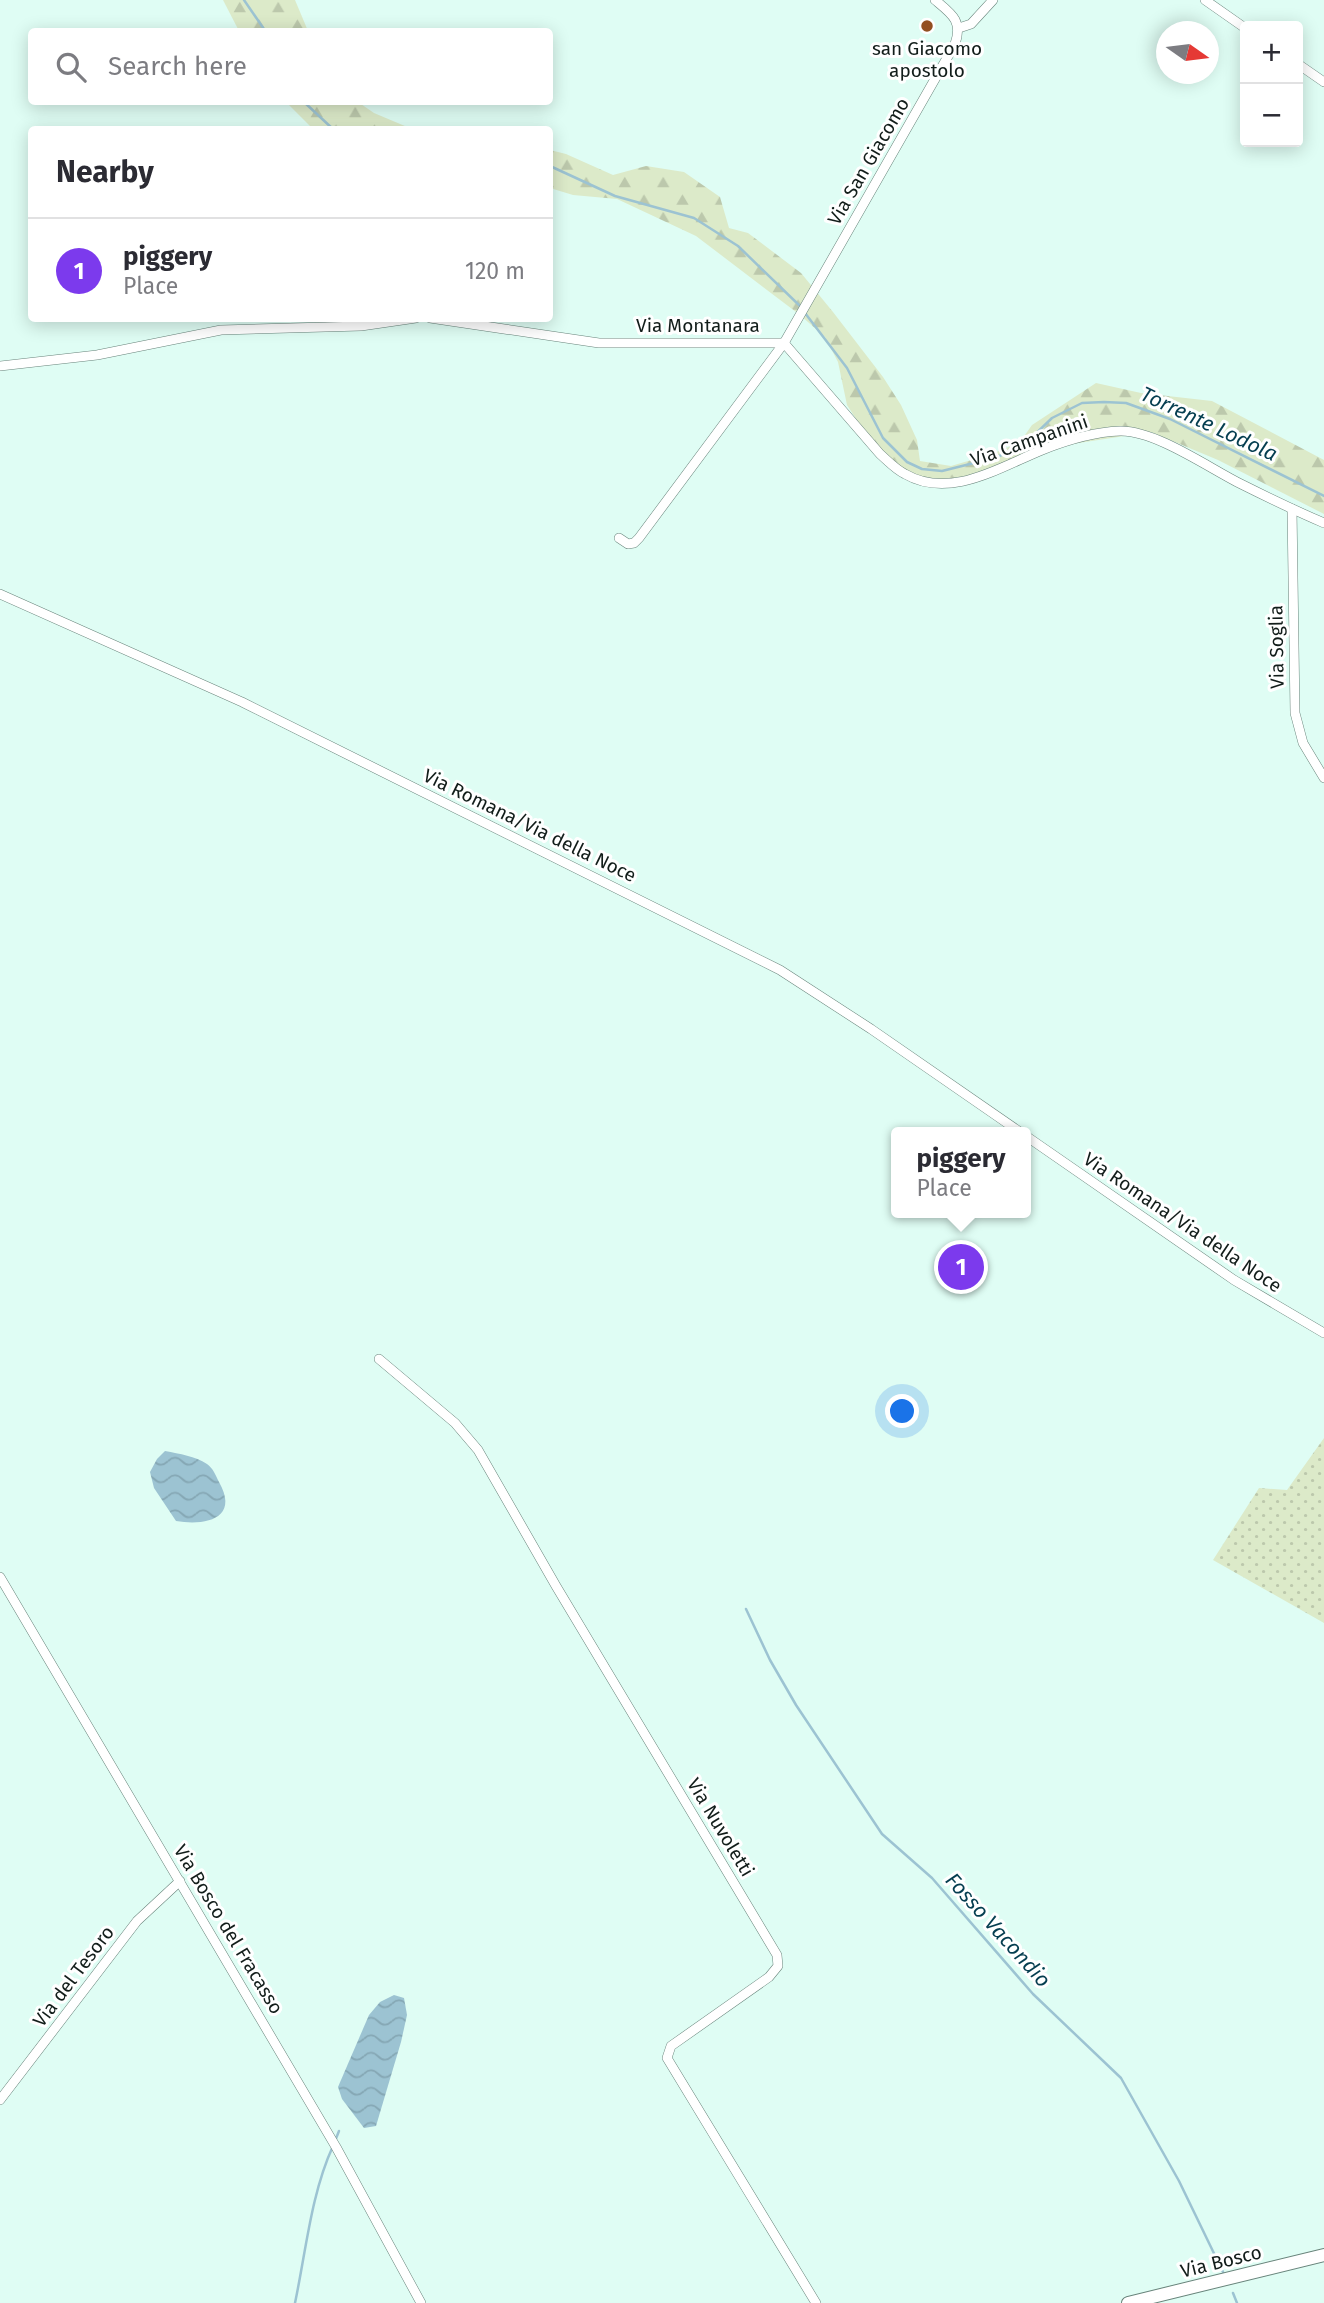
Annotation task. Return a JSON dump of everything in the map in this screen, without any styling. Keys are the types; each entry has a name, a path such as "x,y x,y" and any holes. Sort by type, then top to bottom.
{"main road":[{"name":"Via Bosco","path":"1128,2303 1324,2255"}],"street":[{"path":"935,0 955,18 960,28 971,24 993,0"},
{"path":"1205,0 1240,24"},
{"name":"Via San Giacomo","path":"784,343 952,50 960,28"},
{"path":"1303,67 1324,82"},
{"path":"0,366 97,355 221,330 361,327 392,322"},
{"name":"Via Montanara","path":"457,322 599,343 784,343"},
{"name":"Via Montanara","path":"619,538 628,544 639,538 784,343"},
{"name":"Via Campanini","path":"784,343 880,454 914,479 951,483 969,480 1085,435 1121,431 1139,433 1155,439 1324,523"},
{"name":"Via Soglia","path":"1292,509 1295,713 1303,743 1324,778"},
{"name":"Via Romana/Via della Noce","path":"0,594 242,702 780,970 830,1001 1013,1127"},
{"name":"Via Romana/Via della Noce","path":"1031,1139 1226,1275 1324,1333"},
{"name":"Via Nuvoletti","path":"379,1359 455,1423 478,1450 556,1586 777,1955 778,1966 769,1977 671,2046 667,2058 816,2303"},
{"name":"Via Bosco del Fracasso","path":"0,1577 337,2147 421,2303"},
{"name":"Via del Tesoro","path":"0,2100 137,1921 180,1881"}],"green space":[{"path":"223,0 295,0 307,28 237,28"},
{"path":"289,105 362,105 405,126 310,126"},
{"path":"553,151 613,175 646,166 684,172 720,197 729,228 748,233 801,273 883,377 901,405 917,440 920,461 951,466 992,454 1020,442 1032,425 1096,383 1141,393 1212,401 1324,460 1324,514 1218,460 1151,432 1039,449 996,471 963,477 927,482 895,470 867,436 847,405 838,362 825,337 800,315 696,236 617,199 573,195 553,189"},
{"path":"1324,1438 1324,1623 1213,1560 1259,1488 1287,1490"}],"water":[{"path":"165,1451 192,1457 211,1468 224,1495 222,1512 208,1521 176,1521 154,1488 150,1472"},
{"path":"394,1995 404,1998 407,2015 401,2042 376,2126 364,2128 342,2099 338,2087 369,2015 380,2002"}],"waterway":[{"name":"Torrente Lodola","path":"244,0 263,28"},
{"name":"Torrente Lodola","path":"307,105 330,126"},
{"name":"Torrente Lodola","path":"553,167 615,196 694,218 738,246 801,307"},
{"name":"Torrente Lodola","path":"805,313 847,368 883,438 907,462 922,469 942,471 994,458 1022,447 1052,418 1082,403 1126,403 1170,419 1324,496"},
{"name":"Fosso Vacondio","path":"746,1609 770,1660 796,1705 882,1834 932,1878 1033,1994 1121,2078 1179,2181 1223,2272"},
{"path":"335,2141 339,2131"},
{"path":"295,2303 314,2203 333,2146"},
{"name":"Fosso Vacondio","path":"1233,2293 1237,2303"}],"place":[{"name":"san Giacomo apostolo","path":"927,26"},
{"name":"piggery","path":"961,1267"}]}
